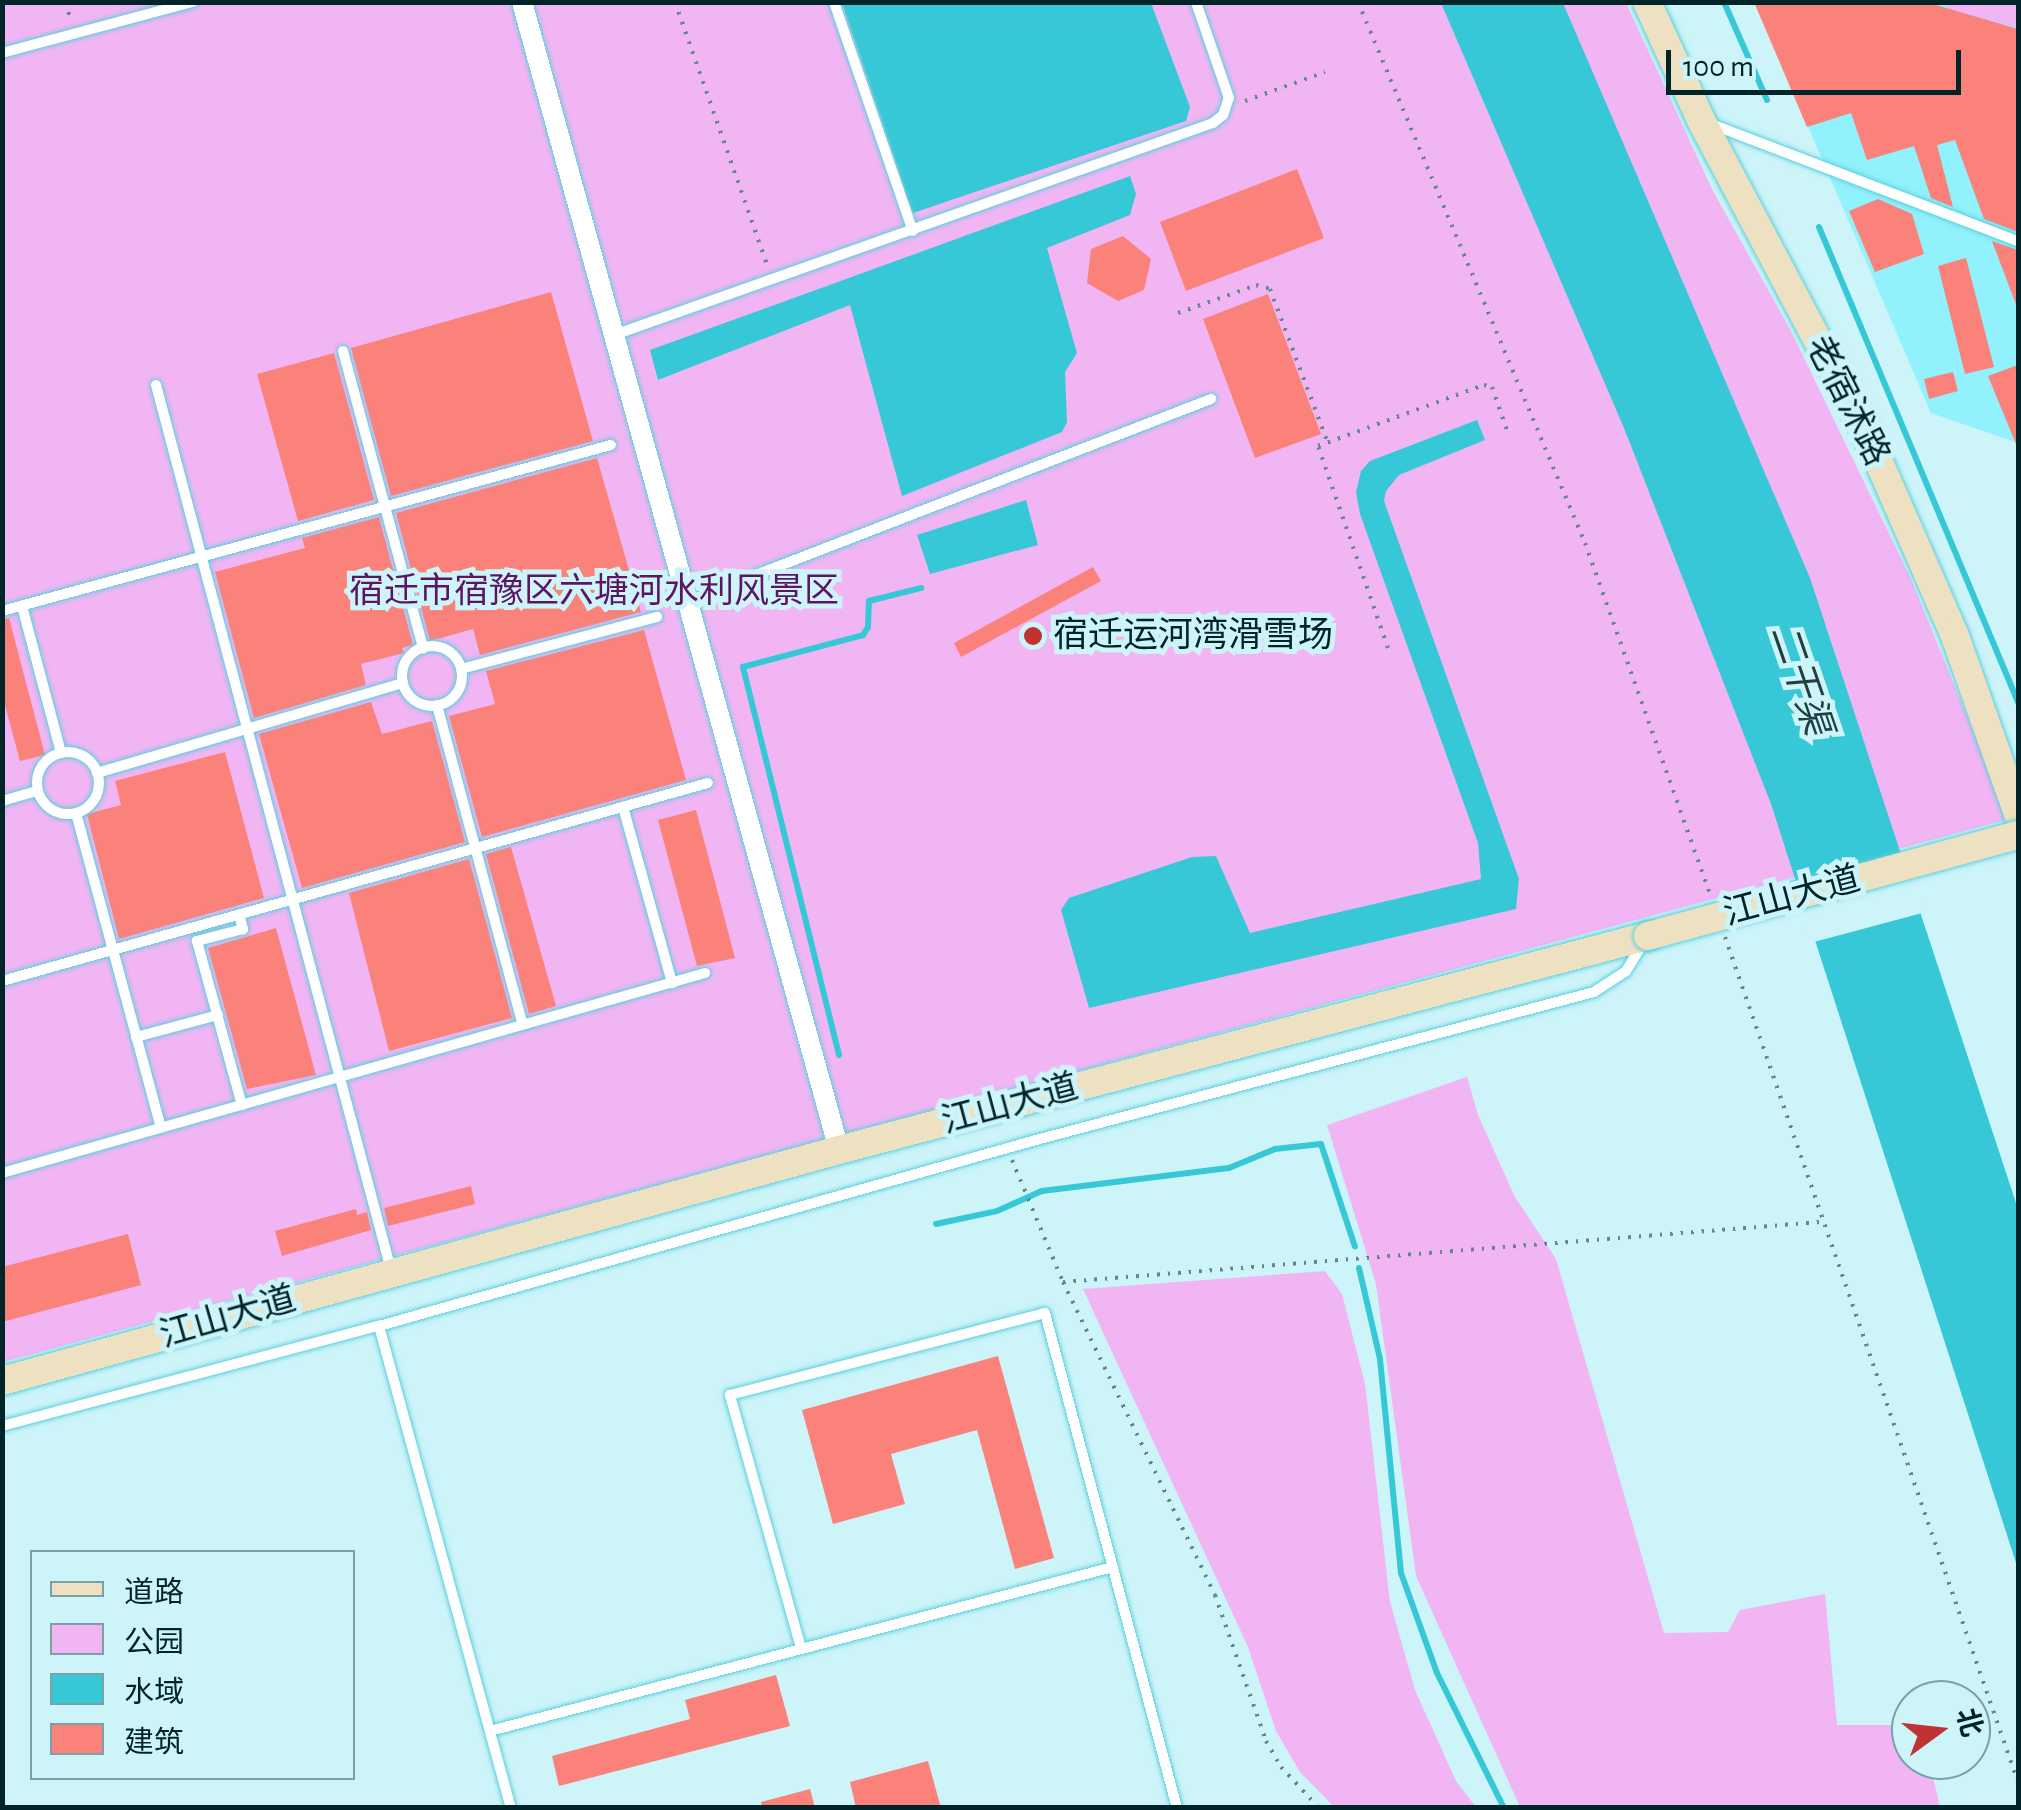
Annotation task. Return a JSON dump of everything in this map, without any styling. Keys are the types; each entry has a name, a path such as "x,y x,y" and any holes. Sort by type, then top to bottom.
{"main road":[{"name":"老宿沭路","path":"1647,2 1700,120 1865,430 1955,636 2018,814"},
{"name":"江山大道","path":"2,1381 839,1150 2018,836"}],"street":[{"path":"522,2 839,1150"}],"lane":[{"path":"2,53 193,2"},
{"path":"834,2 914,231"},
{"path":"613,335 1213,123 1226,108 1226,83 1196,2"},
{"path":"1700,120 2018,241"},
{"path":"343,351 422,648"},
{"path":"156,385 392,1271"},
{"path":"685,602 1210,399"},
{"path":"2,611 611,445"},
{"path":"22,606 61,753"},
{"path":"461,669 657,616"},
{"path":"422,648 447,650 461,669 457,692 437,705 414,699 403,683 405,664 422,648"},
{"path":"97,774 403,683"},
{"path":"437,705 523,1025"},
{"path":"61,753 84,757 97,774 97,793 76,813 57,812 38,792 39,770 61,753"},
{"path":"2,981 708,782"},
{"path":"2,801 38,792"},
{"path":"623,807 672,983"},
{"path":"76,813 161,1128"},
{"path":"239,914 243,929 197,941 242,1105"},
{"path":"2,1426 380,1326 1006,1148 1594,992 1626,971 1648,936"},
{"path":"2,1173 704,974"},
{"path":"136,1036 218,1015"},
{"path":"801,1648 730,1395 1045,1313 1177,1808"},
{"path":"380,1326 511,1808"},
{"path":"490,1731 1113,1566"}],"path":[{"path":"674,2 773,281"},
{"path":"1358,2 1586,543 1715,910"},
{"path":"1226,108 1325,72"},
{"path":"1178,313 1256,285 1270,288 1328,443"},
{"path":"1388,648 1318,446 1484,385 1492,387 1510,436"},
{"path":"1721,928 2018,1782"},
{"path":"1006,1148 1062,1282 1215,1595 1266,1741 1280,1767 1319,1808"},
{"path":"1062,1282 1821,1222"}],"shaded area":[{"path":"1755,3 1941,3 2018,25 2018,443 1931,413"}],"green space":[{"name":"宿迁市宿豫区六塘河水利风景区","path":"3,3 1626,3 1713,191 1791,331 1911,579 2009,819 3,1362"},
{"path":"1946,3 2018,3 2018,28 1948,9"},
{"path":"1467,1077 1478,1115 1515,1197 1556,1259 1664,1633 1728,1632 1740,1610 1825,1594 1837,1725 1891,1725 1891,1780 1934,1780 1940,1807 1520,1807 1416,1576 1376,1284 1327,1125"},
{"path":"1325,1271 1342,1294 1365,1384 1390,1602 1415,1690 1456,1781 1476,1807 1334,1807 1300,1772 1276,1731 1248,1647 1083,1289"}],"water":[{"path":"842,3 1151,3 1190,107 1186,121 913,213"},
{"name":"二干渠","path":"1441,3 1563,3 1810,578 2018,1209 2018,1569 1771,804 1624,428"},
{"path":"1130,176 1136,194 1130,215 1047,248 1077,353 1065,372 1067,422 1062,432 902,496 850,305 658,380 650,350"},
{"path":"1477,420 1485,440 1399,475 1386,491 1384,501 1519,879 1516,909 1089,1008 1061,910 1069,898 1192,857 1216,856 1250,933 1481,879 1478,843 1360,514 1356,492 1361,471 1370,461"},
{"path":"1026,500 1038,545 930,574 917,535"}],"pier":[{"path":"1907,856 1926,912 1810,943 1792,888"}],"building":[{"path":"1754,2 1926,2 2018,29 2018,232 1984,219 1955,140 1937,145 1953,207 1931,198 1914,146 1867,160 1851,113 1807,127"},
{"path":"1297,169 1324,238 1186,291 1160,222"},
{"path":"1878,199 1912,214 1924,254 1875,272 1849,211"},
{"path":"1123,236 1151,259 1144,290 1118,301 1087,283 1091,249"},
{"path":"1992,241 2018,250 2018,307 2017,307"},
{"path":"1966,258 1994,367 1965,374 1938,266"},
{"path":"551,292 593,441 391,496 351,348"},
{"path":"1268,294 1321,434 1255,458 1203,319"},
{"path":"334,353 374,500 298,521 257,374"},
{"path":"2018,365 2018,449 1988,376"},
{"path":"1953,372 1958,391 1929,399 1924,379"},
{"path":"597,458 641,612 480,655 473,629 430,641 396,513"},
{"path":"379,517 413,645 402,648 404,653 361,664 366,685 254,718 215,572 305,548 302,538"},
{"path":"1093,567 1101,581 961,657 954,643"},
{"path":"9,618 45,755 20,761 2,694 2,620"},
{"path":"644,630 686,780 482,837 449,716 495,704 486,671"},
{"path":"371,702 382,734 432,721 465,842 302,888 259,734"},
{"path":"225,752 264,898 119,939 87,814 121,805 115,781"},
{"path":"696,810 735,958 697,966 658,820"},
{"path":"511,847 556,1006 529,1014 486,854"},
{"path":"469,859 512,1018 389,1051 349,893"},
{"path":"276,928 316,1075 247,1089 208,948"},
{"path":"471,1186 475,1204 388,1226 384,1208"},
{"path":"356,1209 357,1215 367,1212 371,1230 282,1256 275,1231"},
{"path":"128,1234 141,1285 2,1322 2,1267"},
{"path":"998,1356 1054,1558 1015,1569 977,1430 891,1454 905,1504 833,1524 802,1410"},
{"path":"776,1675 790,1726 559,1786 552,1756 690,1719 685,1700"},
{"path":"928,1761 941,1808 856,1808 850,1782"},
{"path":"810,1789 815,1808 762,1808 761,1802"}],"waterway":[{"path":"1724,2 1767,100"},
{"path":"1819,227 2018,702"},
{"path":"839,1055 743,667 863,635 868,627 869,601 921,588"},
{"path":"936,1224 997,1211 1042,1191 1229,1168 1275,1149 1321,1144 1355,1247"},
{"path":"1359,1268 1380,1359 1401,1573 1437,1673 1504,1808"}],"place":[{"name":"宿迁运河湾滑雪场","path":"1033,636"}]}
